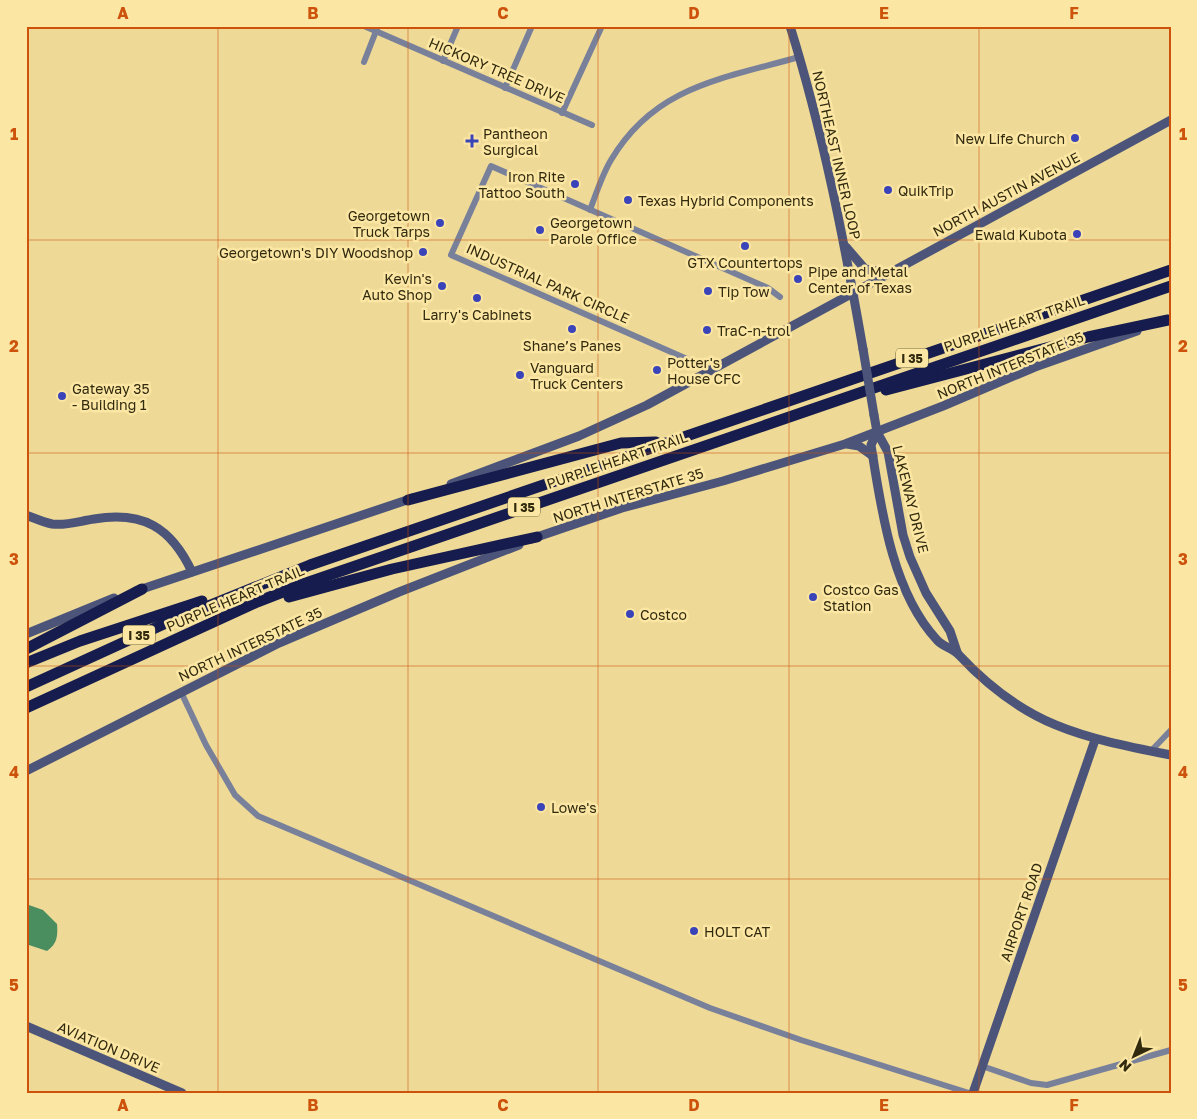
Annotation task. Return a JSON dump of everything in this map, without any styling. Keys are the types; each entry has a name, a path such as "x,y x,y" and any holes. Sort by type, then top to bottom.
{"highway":[{"name":"PURPLE HEART TRAIL","path":"26,687 166,623 254,586 395,535 1171,270"},
{"name":"PURPLE HEART TRAIL","path":"26,708 257,602 306,583 1171,286"},
{"path":"838,399 887,390 1088,337 1169,320"},
{"path":"408,500 620,443 666,442"},
{"path":"214,622 344,581 537,537"},
{"path":"26,663 72,644 157,615 254,586"},
{"path":"26,649 142,589"}],"main road":[{"name":"NORTHEAST INNER LOOP","path":"790,26 824,152 845,245 853,291"},
{"name":"NORTH AUSTIN AVENUE","path":"853,291 1171,120"},
{"path":"845,245 865,269 888,273"},
{"path":"26,634 142,589 408,500 579,436 647,405 853,291"},
{"name":"LAKEWAY DRIVE","path":"853,291 874,415 878,432 888,452 903,535 910,557 926,592 950,631 957,652"},
{"name":"NORTH INTERSTATE 35","path":"26,771 297,635 537,537 622,508 723,481 845,444 1035,367 1169,320"},
{"name":"LAKEWAY DRIVE","path":"878,432 871,445 887,534 900,576 925,624 938,642 957,652 985,681 1016,704 1050,724 1095,740 1171,755"},
{"path":"845,444 859,446 873,456"},
{"path":"26,515 51,524 64,524 117,516 136,518 151,523 165,532 185,557 192,572"},
{"name":"AIRPORT ROAD","path":"973,1093 1095,740"},
{"name":"AVIATION DRIVE","path":"26,1026 182,1093"}],"street":[{"name":"HICKORY TREE DRIVE","path":"364,26 377,29 443,61 592,126"},
{"path":"443,61 458,26"},
{"path":"505,88 532,26"},
{"path":"562,113 602,26"},
{"path":"364,62 377,29"},
{"path":"590,210 610,162 624,140 647,116 667,101 685,90 799,57"},
{"name":"INDUSTRIAL PARK CIRCLE","path":"712,370 451,255 491,166 768,288 780,297"},
{"path":"181,692 206,746 235,795 258,816 710,1008 801,1040 969,1093"},
{"path":"1151,751 1171,730"},
{"path":"982,1066 1032,1083 1047,1085 1171,1050"}],"shaded area":[{"path":"26,904 43,910 57,924 56,939 53,946 47,951 26,944"}],"place":[{"name":"New Life Church","path":"1075,138"},
{"name":"Pantheon Surgical","path":"472,141"},
{"name":"Iron Rite Tattoo South","path":"575,184"},
{"name":"QuikTrip","path":"888,190"},
{"name":"Texas Hybrid Components","path":"628,200"},
{"name":"Georgetown Truck Tarps","path":"440,223"},
{"name":"Georgetown Parole Office","path":"540,230"},
{"name":"Ewald Kubota","path":"1077,234"},
{"name":"GTX Countertops","path":"745,246"},
{"name":"Georgetown's DIY Woodshop","path":"423,252"},
{"name":"Pipe and Metal Center of Texas","path":"798,279"},
{"name":"Kevin's Auto Shop","path":"442,286"},
{"name":"Tip Tow","path":"708,291"},
{"name":"Larry's Cabinets","path":"477,298"},
{"name":"Shane’s Panes","path":"572,329"},
{"name":"TraC-n-trol","path":"707,330"},
{"name":"Potter's House CFC","path":"657,370"},
{"name":"Vanguard Truck Centers","path":"520,375"},
{"name":"Gateway 35 - Building 1","path":"62,396"},
{"name":"Costco Gas Station","path":"813,597"},
{"name":"Costco","path":"630,614"},
{"name":"Lowe's","path":"541,807"},
{"name":"HOLT CAT","path":"694,931"}]}
